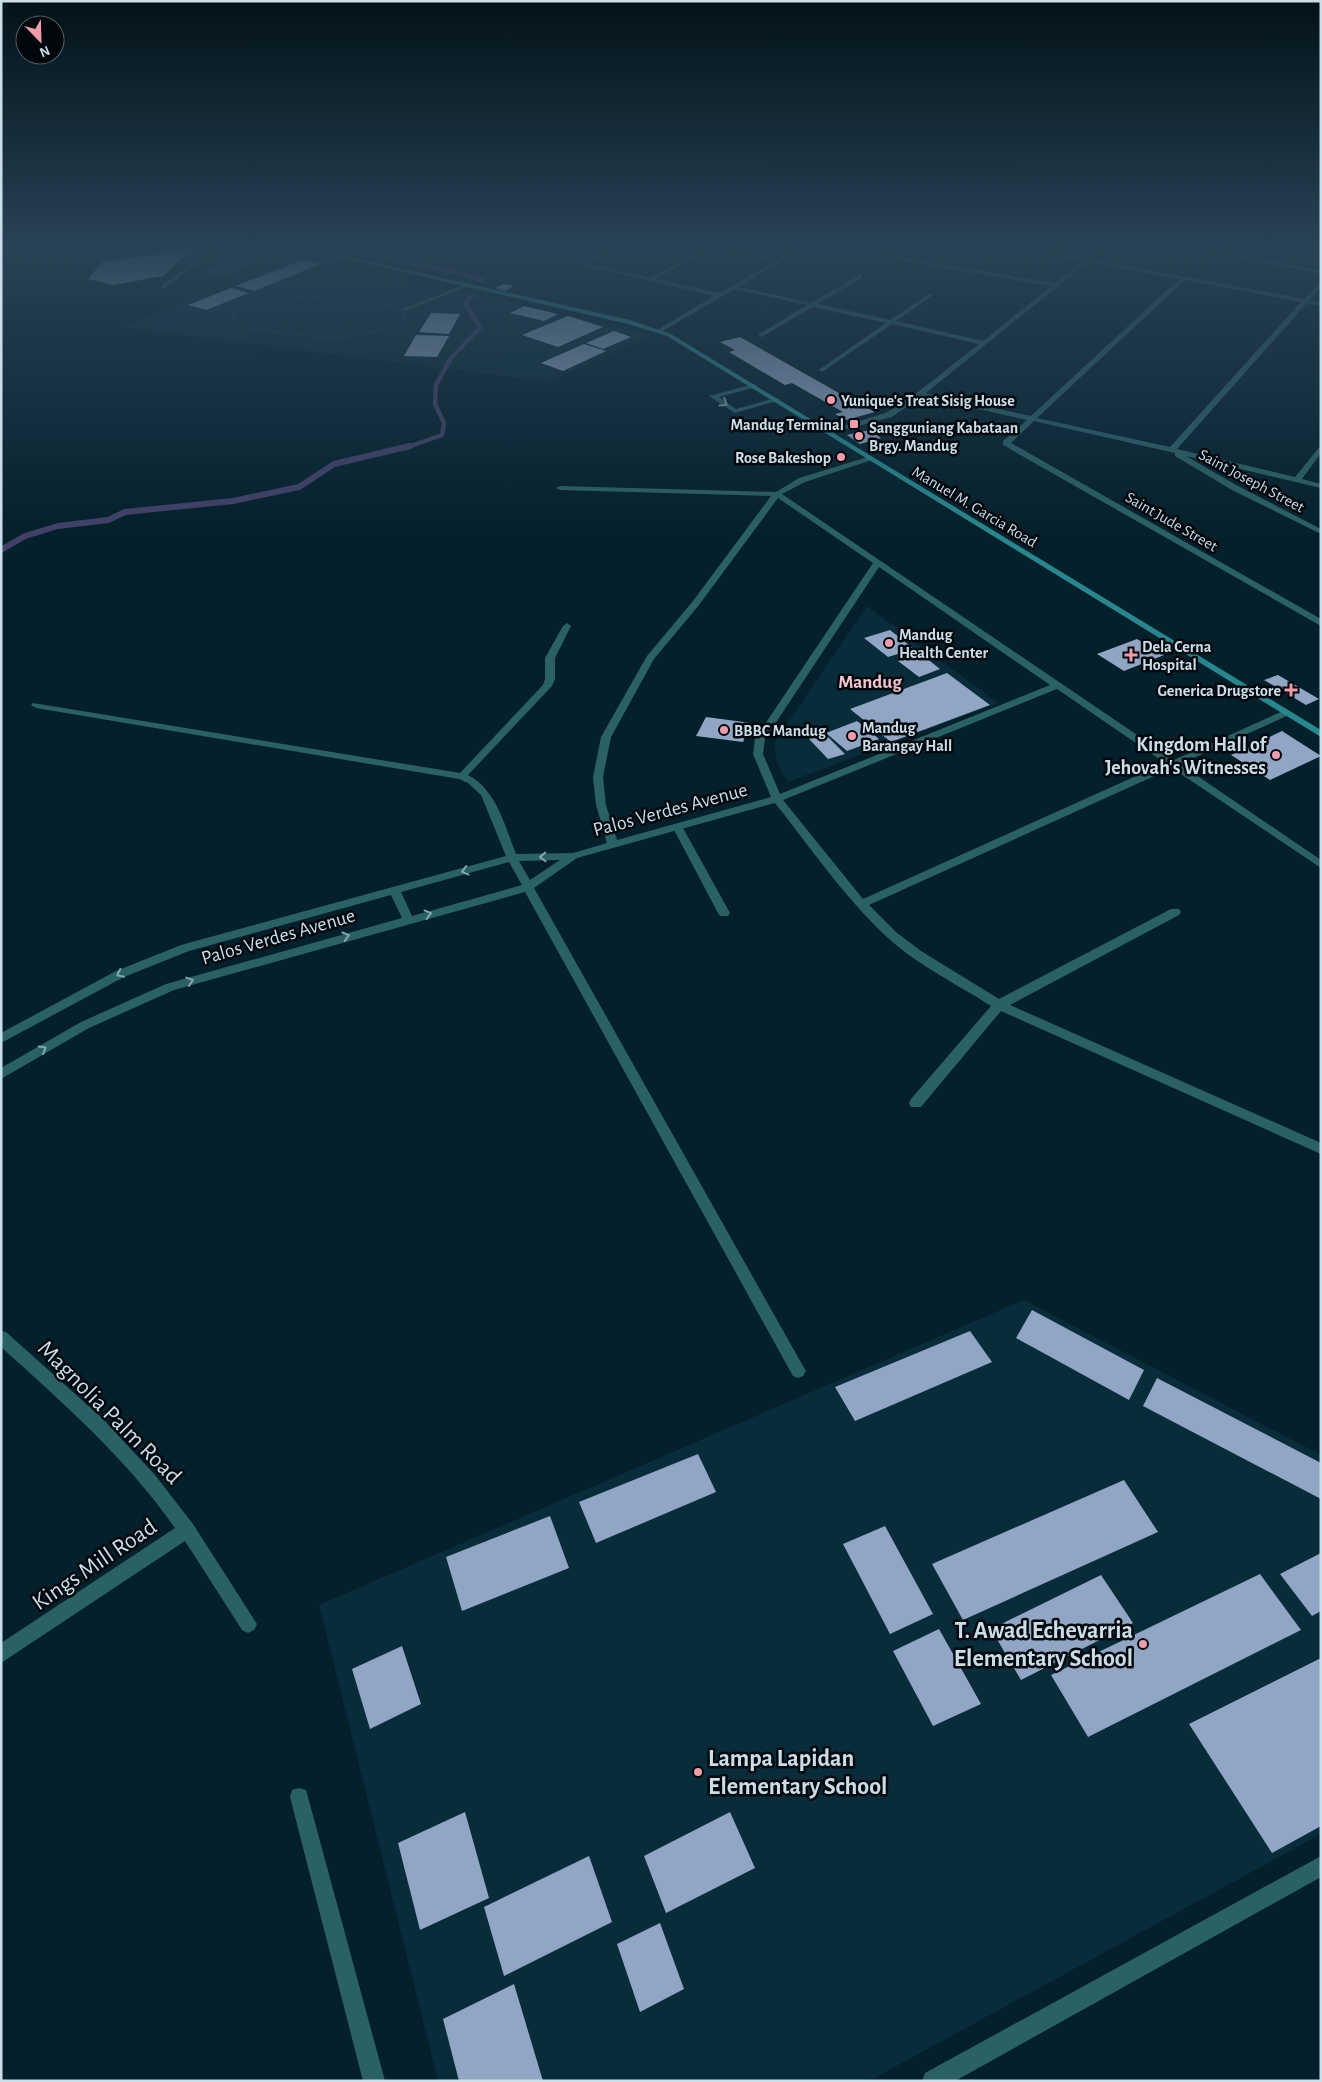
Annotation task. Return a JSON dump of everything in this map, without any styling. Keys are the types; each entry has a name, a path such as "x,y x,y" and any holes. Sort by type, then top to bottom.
{"main road":[{"name":"Manuel M. Garcia Road","path":"681,341 1320,733"}],"street":[{"path":"822,370 863,341"},
{"path":"976,341 984,343"},
{"path":"1030,419 1115,341"},
{"path":"1172,450 1271,341"},
{"path":"827,432 888,415 921,394 984,343"},
{"path":"754,386 713,396 735,411 776,400"},
{"path":"921,394 1172,450 1321,486"},
{"name":"Saint Jude Street","path":"1030,419 1008,440 1006,443 1009,446 1321,623"},
{"path":"1297,480 1321,448"},
{"name":"Saint Joseph Street","path":"1172,450 1198,468 1321,532"},
{"path":"613,844 601,805 598,777 606,737 650,658 696,603 777,494 802,480 871,459"},
{"path":"560,488 777,494 1321,865"},
{"path":"877,564 760,739 758,754 777,799 861,904 892,935 917,954 999,1005 1321,1149"},
{"path":"462,776 547,686 550,679 550,658 567,626"},
{"name":"Palos Verdes Avenue","path":"1,1039 120,974 185,948 512,858 573,856 777,799 1056,686"},
{"path":"36,704 462,776 472,781 486,794 512,858 798,1371"},
{"path":"861,904 1286,713"},
{"path":"678,828 724,913"},
{"name":"Palos Verdes Avenue","path":"1,1074 85,1025 170,987 528,887 573,856"},
{"path":"394,890 408,919"},
{"path":"916,1104 999,1005 1174,912"},
{"name":"Magnolia Palm Road","path":"1,1337 94,1423 148,1478 188,1530 248,1624"},
{"name":"Kings Mill Road","path":"1,1654 188,1530"},
{"path":"299,1797 374,2081"},
{"path":"933,2081 1321,1866"}],"shaded area":[{"path":"232,341 637,341 548,382"},
{"path":"867,606 998,703 788,782 777,763 774,743"},
{"name":"Lampa Lapidan Elementary School","path":"1024,1300 1321,1455 1321,1834 869,2081 438,2081 319,1605"}],"building":[{"path":"412,341 446,341 437,357 404,356"},
{"path":"540,341 571,341 558,347"},
{"path":"590,341 621,341 603,349 586,343"},
{"path":"747,341 875,412 846,420 835,414 843,412 792,383 785,385 729,352 735,350 720,342"},
{"path":"584,344 606,351 563,371 541,363"},
{"path":"869,430 881,438 860,444 847,435"},
{"name":"Mandug Health Center","path":"890,630 914,649 888,657 864,638"},
{"path":"1137,639 1164,655 1124,671 1097,654"},
{"path":"920,653 940,669 919,677 898,661"},
{"path":"947,673 990,705 891,742 850,709"},
{"path":"1278,675 1319,699 1306,705 1264,680"},
{"name":"BBBC Mandug","path":"706,717 751,723 743,742 696,736"},
{"name":"Mandug Barangay Hall","path":"857,721 879,739 847,751 826,733"},
{"path":"1282,731 1321,756 1270,780 1231,755"},
{"path":"825,734 845,754 828,759 809,739"},
{"path":"1032,1310 1144,1370 1129,1400 1016,1338"},
{"path":"970,1331 992,1362 855,1421 835,1387"},
{"path":"1157,1378 1321,1463 1321,1499 1143,1406"},
{"path":"698,1454 716,1492 596,1543 579,1502"},
{"path":"1124,1480 1158,1532 963,1620 932,1564"},
{"path":"550,1516 569,1568 462,1611 446,1557"},
{"path":"885,1526 933,1614 890,1634 843,1544"},
{"path":"1321,1553 1321,1611 1312,1616 1280,1574"},
{"path":"1260,1574 1301,1630 1088,1737 1051,1675"},
{"path":"1101,1575 1133,1623 1021,1680 991,1629"},
{"path":"939,1629 981,1704 933,1726 893,1651"},
{"path":"402,1646 421,1704 370,1729 352,1669"},
{"path":"1321,1658 1321,1826 1272,1853 1189,1724"},
{"path":"465,1812 489,1898 420,1930 398,1843"},
{"path":"730,1812 755,1868 666,1913 644,1856"},
{"path":"589,1856 612,1922 504,1976 484,1907"},
{"path":"660,1923 684,1989 640,2012 617,1944"},
{"path":"514,1984 543,2081 459,2081 443,2019"}],"waterway":[{"path":"405,448 442,435 444,423 435,404 436,385 451,358 467,341"},
{"path":"1,550 25,536 58,526 108,520 125,512 233,501 299,487 334,464 410,446"}],"place":[{"name":"Yunique's Treat Sisig House","path":"831,400"},
{"name":"Mandug Terminal","path":"854,424"},
{"name":"Sangguniang Kabataan Brgy. Mandug","path":"859,436"},
{"name":"Rose Bakeshop","path":"841,457"},
{"name":"Mandug Health Center","path":"889,643"},
{"name":"Dela Cerna Hospital","path":"1131,655"},
{"name":"Generica Drugstore","path":"1291,690"},
{"name":"BBBC Mandug","path":"724,730"},
{"name":"Mandug Barangay Hall","path":"852,736"},
{"name":"Kingdom Hall of Jehovah's Witnesses","path":"1276,755"},
{"name":"T. Awad Echevarria Elementary School","path":"1143,1644"},
{"name":"Lampa Lapidan Elementary School","path":"698,1772"}],"district":[{"name":"Mandug","path":"870,681"}]}
